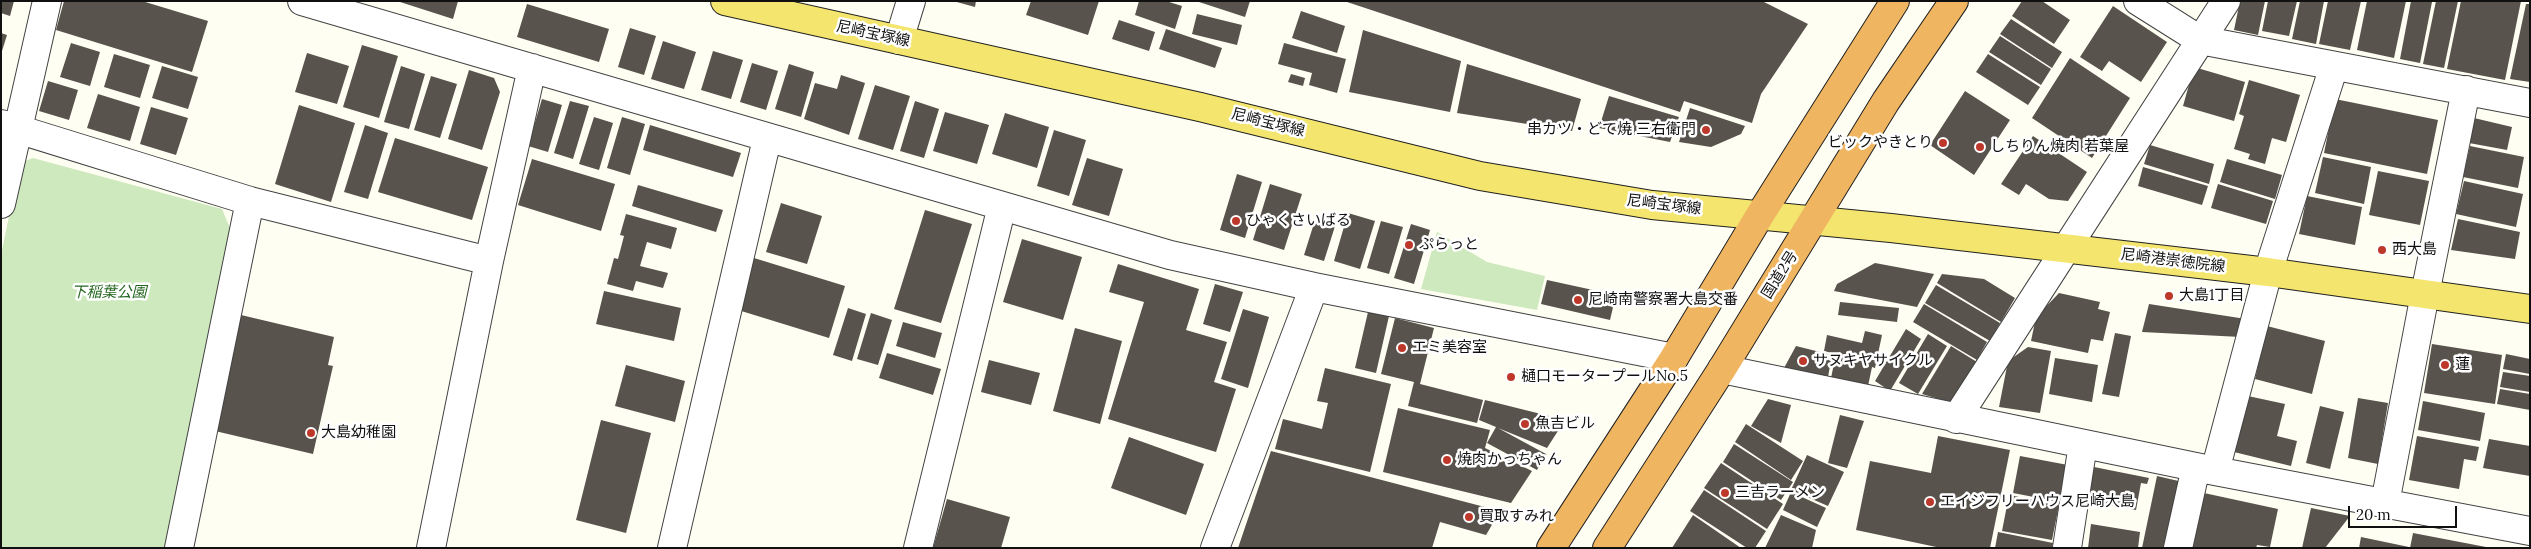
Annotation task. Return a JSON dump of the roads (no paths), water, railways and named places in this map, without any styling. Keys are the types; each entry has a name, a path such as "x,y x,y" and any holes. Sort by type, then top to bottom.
{"highway":[{"path":"1551,548 1674,358 1760,215 1895,1"},
{"name":"国道2号","path":"1606,548 1815,221 1886,102 1954,1"}],"main road":[{"name":"尼崎宝塚線","path":"724,1 1200,107 1480,176 1652,205 1815,221"},
{"name":"尼崎港崇徳院線","path":"1815,221 2268,272 2530,308"}],"street":[{"path":"1,204 9,126 47,1"},
{"path":"302,1 1170,255 1314,287 1674,358"},
{"path":"899,40 911,1"},
{"path":"2138,1 2200,40 2530,102"},
{"path":"1956,419 2226,1"},
{"path":"2178,548 2206,469 2334,66"},
{"path":"432,548 489,261 532,68"},
{"path":"2386,503 2424,294 2466,90"},
{"path":"9,126 250,201 489,261"},
{"path":"672,548 767,138"},
{"path":"180,548 250,201"},
{"path":"918,548 1002,206"},
{"path":"1215,548 1314,287"},
{"path":"1722,369 1956,419 2530,531"},
{"path":"2067,548 2083,444"}],"place":[{"name":"串カツ・どて焼 三右衛門","path":"1706,130"},
{"name":"ビックやきとり","path":"1943,143"},
{"name":"しちりん焼肉 若葉屋","path":"1980,147"},
{"name":"ひゃくさいばる","path":"1236,221"},
{"name":"ぷらっと","path":"1409,245"},
{"name":"西大島","path":"2382,250"},
{"name":"大島1丁目","path":"2169,296"},
{"name":"尼崎南警察署大島交番","path":"1578,300"},
{"name":"エミ美容室","path":"1402,348"},
{"name":"サヌキヤサイクル","path":"1803,361"},
{"name":"蓮","path":"2445,365"},
{"name":"樋口モータープールNo.5","path":"1511,377"},
{"name":"魚吉ビル","path":"1525,424"},
{"name":"大島幼稚園","path":"311,433"},
{"name":"焼肉かっちゃん","path":"1447,460"},
{"name":"三吉ラーメン","path":"1725,493"},
{"name":"エイジフリーハウス尼崎大島","path":"1930,502"},
{"name":"買取すみれ","path":"1469,517"}],"park label":[{"name":"下稲葉公園","path":"109,293"}]}
